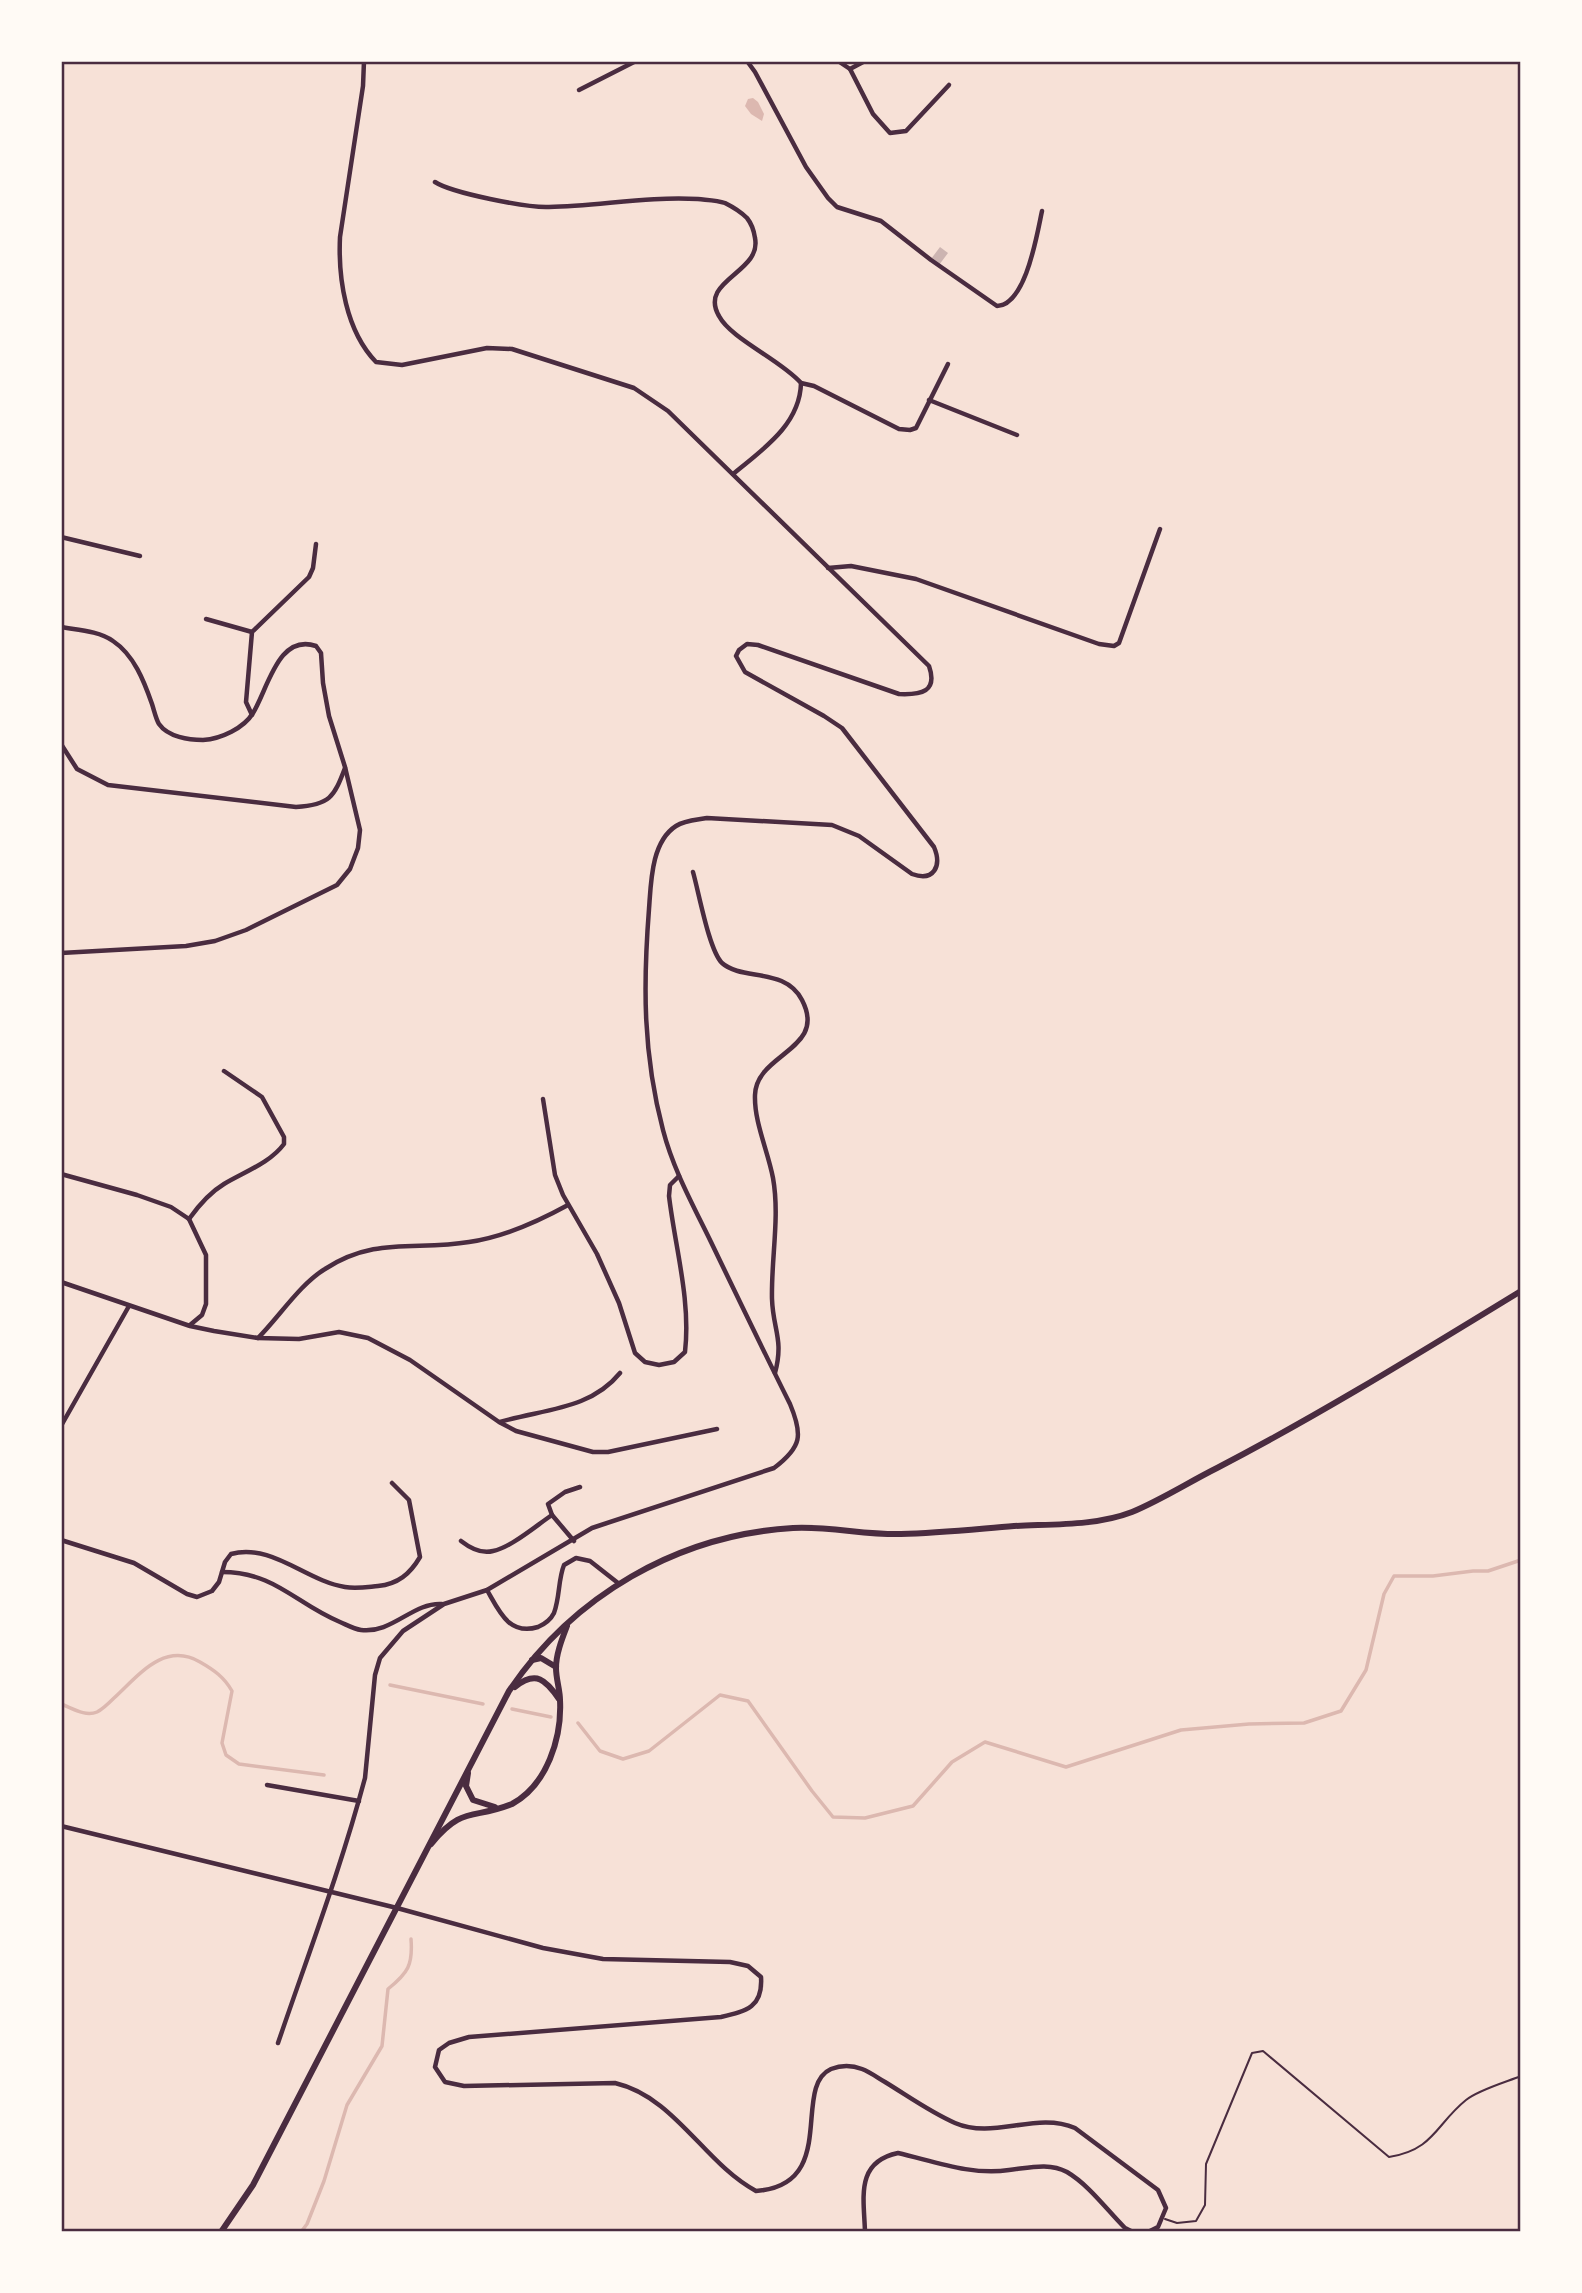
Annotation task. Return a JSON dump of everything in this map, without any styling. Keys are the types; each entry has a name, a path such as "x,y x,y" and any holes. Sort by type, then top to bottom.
{"main road":[{"path":"221,2232 253,2185 509,1691 530,1660 567,1624 618,1583 662,1559 751,1534 795,1528 900,1534 1088,1521 1130,1512 1264,1444 1521,1291"},
{"path":"422,1857 443,1830 457,1818 501,1808 520,1799 542,1777 559,1731 560,1700 556,1667 567,1624"},
{"path":"530,1660 541,1658 556,1667"},
{"path":"509,1691 522,1681 540,1679 549,1684 560,1700"},
{"path":"468,1767 466,1786 473,1800 501,1808"}],"street":[{"path":"278,2043 341,1867 359,1801 365,1778 375,1675 380,1658 403,1631 444,1604 487,1590 592,1528 762,1473 787,1459 796,1447 800,1434 798,1422 679,1176 663,1130 649,1059 644,1012 652,880 656,856 666,835 676,826 707,818 832,825 859,836 912,874 921,877 929,875 937,867 938,858 934,847 842,728 746,673 736,656 747,644 758,645 899,694 923,693 931,685 933,676 929,666 668,411 634,388 512,349 487,348 402,365 376,362 367,352 353,323 340,279 339,259 363,86 364,61"},
{"path":"579,90 636,61"},
{"path":"747,61 806,167 837,207 881,221 930,260 997,306 1005,306 1012,300 1033,259 1042,211"},
{"path":"838,61 850,69 873,114 890,133 906,131 949,85"},
{"path":"850,69 865,61"},
{"path":"435,182 475,195 546,208 677,198 725,203 747,218 757,245 751,260 719,289 714,300 718,315 726,327 790,371 801,383 814,386 899,429 910,430 916,428 948,365"},
{"path":"733,474 776,439 797,409 801,397 801,383"},
{"path":"929,400 1017,435"},
{"path":"828,568 851,566 916,579 1114,646 1119,643 1160,529"},
{"path":"61,537 140,556"},
{"path":"252,715 246,702 252,632 309,577 316,544"},
{"path":"206,620 252,632"},
{"path":"61,627 112,640 125,652 144,678 159,724 169,733 187,739 219,737 241,725 252,715 280,659 289,649 299,644 316,646 321,653 329,716 360,830 358,848 350,869 337,884 246,930 215,941 186,946 61,953"},
{"path":"61,744 77,769 108,785 296,807 324,802 335,793 345,767"},
{"path":"694,873 712,944 722,962 730,968 773,977 789,985 802,1000 807,1015 806,1030 800,1041 763,1071 755,1095 776,1199 772,1302 780,1349 775,1373"},
{"path":"189,1219 203,1200 222,1185 264,1162 284,1144 284,1137 262,1097 224,1072"},
{"path":"543,1099 555,1175 597,1254 619,1303 635,1353 645,1362 659,1365 674,1362 685,1352 687,1337 686,1307 669,1196 670,1185 679,1176"},
{"path":"61,1174 137,1195 171,1207 189,1219 206,1255 206,1304 202,1315 190,1326"},
{"path":"258,1338 313,1278 347,1257 373,1248 470,1242 539,1221 569,1204"},
{"path":"61,1282 190,1326 258,1338 299,1339 339,1332 368,1338 410,1360 516,1431 593,1451 608,1452 717,1429"},
{"path":"61,1426 130,1306"},
{"path":"499,1422 583,1402 608,1388 620,1373"},
{"path":"62,1541 134,1563 187,1594 197,1597 212,1591 219,1582 231,1554 240,1551 270,1556 344,1587 391,1585 412,1571 420,1557 409,1500 392,1483"},
{"path":"574,1541 552,1515 548,1504 565,1492 580,1487"},
{"path":"461,1541 477,1550 493,1552 552,1515"},
{"path":"487,1590 504,1619 515,1628 529,1630 543,1625 553,1616 564,1565 576,1558 590,1561 618,1583"},
{"path":"222,1572 242,1572 257,1576 287,1590 319,1614 360,1630 381,1629 429,1603 444,1604"},
{"path":"267,1786 359,1801"},
{"path":"61,1826 397,1908 564,1952 603,1959 730,1962 748,1966 761,1977 762,1990 755,2004 742,2012 721,2017 469,2037 449,2043 439,2050 436,2067 445,2082 464,2086 615,2083 634,2087 651,2098 726,2168 756,2191 788,2183 803,2167 818,2081 828,2070 843,2065 863,2069 957,2124 977,2130 1042,2122 1063,2123 1075,2128 1158,2190 1166,2208 1164,2219 1158,2227 1148,2232"},
{"path":"865,2232 863,2186 867,2173 875,2162 884,2156 898,2153 987,2172 1029,2166 1052,2166 1076,2179 1125,2228 1133,2232"}],"lane":[{"path":"1164,2219 1177,2223 1196,2221 1205,2205 1206,2164 1252,2053 1263,2051 1389,2157 1403,2155 1430,2141 1466,2099 1521,2076"}],"shaded area":[{"path":"753,98 764,114 762,121 745,106 748,99"}],"building":[{"path":"940,247 948,253 939,265 931,259"}],"waterway":[{"path":"578,1723 600,1751 623,1759 649,1751 720,1695 748,1701 833,1817 865,1818 913,1806 952,1762 985,1742 1066,1767 1181,1730 1249,1724 1304,1723 1341,1711 1366,1670 1384,1594 1394,1576 1488,1571 1521,1560"},
{"path":"61,1704 83,1713 97,1712 153,1664 163,1658 187,1657 214,1671 232,1691 222,1743 226,1755 239,1764 324,1775"},
{"path":"390,1685 483,1704"},
{"path":"512,1709 551,1717"},
{"path":"301,2232 307,2224 324,2181 347,2105 382,2046 388,1989 408,1968 411,1939"}]}
